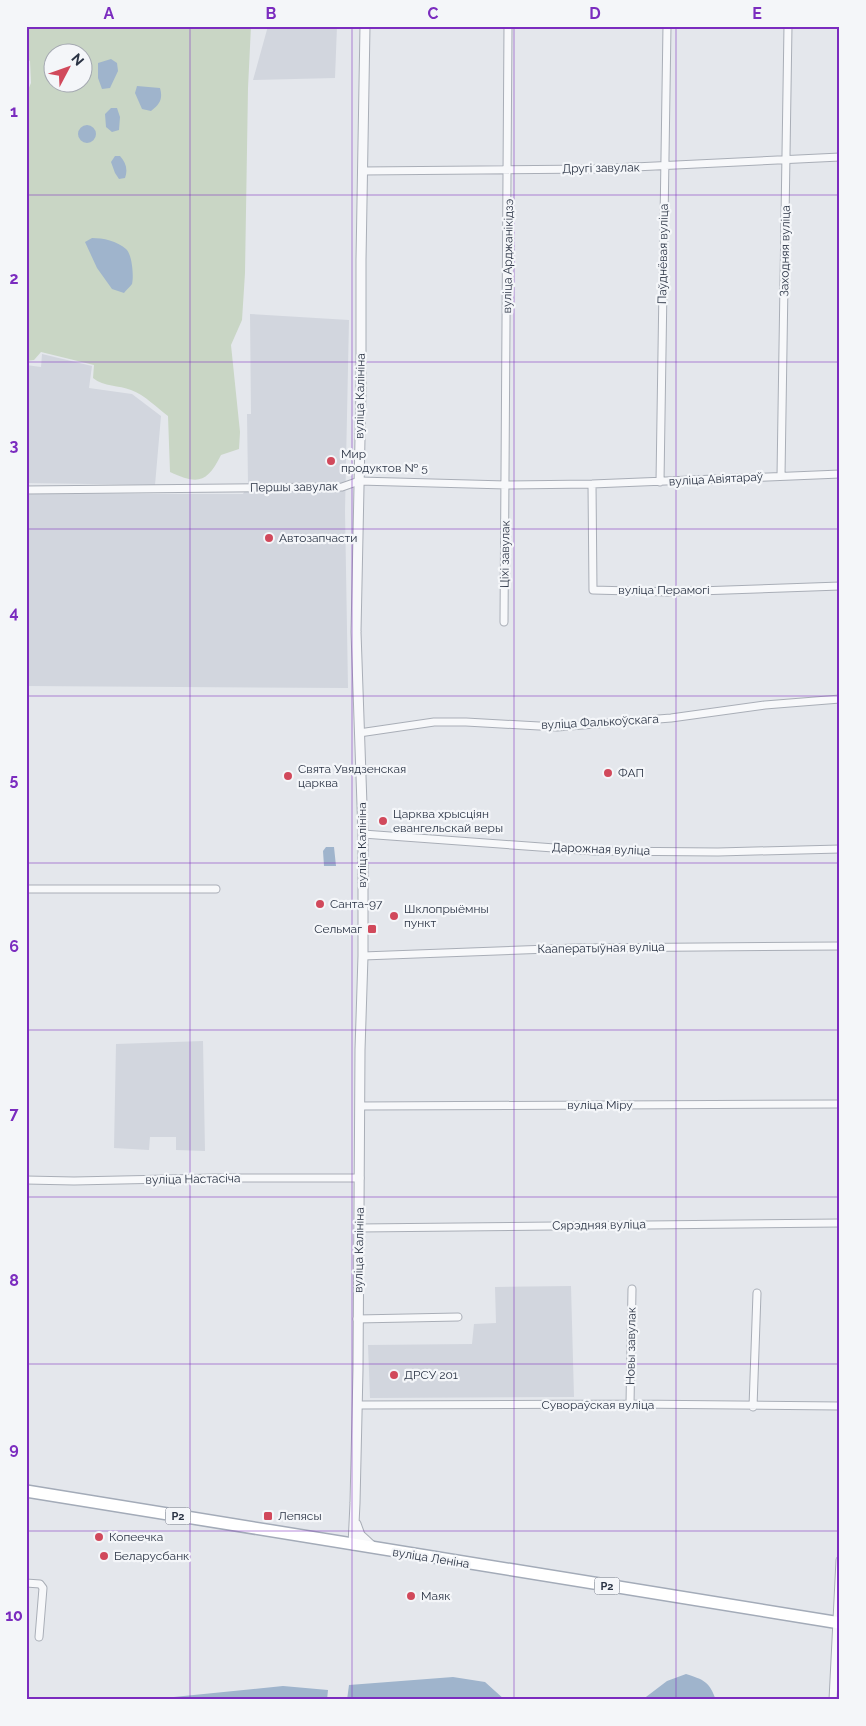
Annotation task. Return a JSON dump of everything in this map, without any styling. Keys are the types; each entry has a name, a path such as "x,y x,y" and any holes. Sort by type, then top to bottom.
{"main road":[{"name":"вуліца Леніна","path":"26,1491 838,1623"}],"street":[{"name":"вуліца Калініна","path":"353,1545 357,1405 363,834 356,632 365,26"},
{"name":"вуліца Арджанікідзэ","path":"506,485 508,26"},
{"name":"Паўднёвая вуліца","path":"660,482 667,26"},
{"name":"Заходняя вуліца","path":"781,476 788,26"},
{"name":"Другі завулак","path":"362,170 593,169 840,157"},
{"name":"вуліца Авіятараў","path":"592,484 840,474"},
{"name":"Першы завулак","path":"26,490 342,487 359,481 506,485 592,484"},
{"name":"вуліца Перамогі","path":"592,484 593,590 669,592 840,586"},
{"name":"Ціхі завулак","path":"504,622 506,485"},
{"name":"вуліца Фалькоўскага","path":"359,733 434,722 557,727 671,718 840,699"},
{"name":"Дарожная вуліца","path":"363,834 595,850 718,852 840,849"},
{"path":"26,889 216,890"},
{"name":"Кааператыўная вуліца","path":"362,956 576,948 840,946"},
{"name":"вуліца Міру","path":"360,1106 840,1104"},
{"name":"вуліца Настасіча","path":"26,1180 360,1178"},
{"name":"Сярэдняя вуліца","path":"359,1228 840,1223"},
{"name":"Новы завулак","path":"630,1404 632,1289"},
{"path":"752,1407 757,1293"},
{"path":"357,1319 458,1318"},
{"name":"Сувораўская вуліца","path":"357,1405 630,1404 752,1407 840,1406"},
{"path":"330,1541 341,1538 349,1533 355,1517"},
{"path":"355,1517 360,1536 378,1549"},
{"path":"836,1699 840,1560"},
{"path":"26,1583 40,1584 43,1588 39,1637"}],"shaded area":[{"path":"268,26 337,26 335,78 253,80"},
{"path":"250,314 349,320 345,511 348,688 26,686 26,494 243,494 248,484 247,414 251,414"},
{"path":"42,354 92,366 89,388 132,394 161,416 155,485 26,483 26,365 41,367"},
{"path":"203,1041 205,1151 176,1150 176,1137 150,1137 149,1150 114,1148 116,1044"},
{"path":"571,1286 574,1397 370,1398 368,1345 472,1344 474,1324 496,1323 495,1287"}],"green space":[{"path":"26,26 251,26 245,273 242,320 231,345 240,432 239,449 221,455 211,471 201,479 188,479 170,472 168,416 141,395 126,388 97,381 93,378 94,365 41,352 34,360 26,361 26,91 31,83 30,61 26,58"}],"water":[{"path":"111,59 117,63 118,71 110,88 102,89 98,78 98,63"},
{"path":"137,86 160,88 160,101 151,111 142,109 135,93"},
{"path":"111,108 117,108 120,117 119,130 112,132 106,127 105,114"},
{"path":"83,125 91,125 96,130 94,141 83,143 78,138 78,130"},
{"path":"115,156 120,156 125,164 125,178 119,179 115,173 111,162"},
{"path":"92,238 114,242 126,249 130,255 133,280 124,293 112,289 97,268 85,242"},
{"path":"326,847 334,847 336,866 324,866 323,851"},
{"path":"686,1674 705,1682 716,1700 642,1700 667,1681"},
{"path":"453,1677 485,1682 505,1700 347,1700 349,1685"},
{"path":"283,1686 328,1690 327,1700 144,1700"}],"place":[{"name":"Мир продуктов № 5","path":"331,461"},
{"name":"Автозапчасти","path":"269,538"},
{"name":"ФАП","path":"608,773"},
{"name":"Свята Увядзенская царква","path":"288,776"},
{"name":"Царква хрысціян евангельскай веры","path":"383,821"},
{"name":"Санта-97","path":"320,904"},
{"name":"Шклопрыёмны пункт","path":"394,916"},
{"name":"Сельмаг","path":"372,929"},
{"name":"ДРСУ 201","path":"394,1375"},
{"name":"Лепясы","path":"268,1516"},
{"name":"Копеечка","path":"99,1537"},
{"name":"Беларусбанк","path":"104,1556"},
{"name":"Маяк","path":"411,1596"}]}
